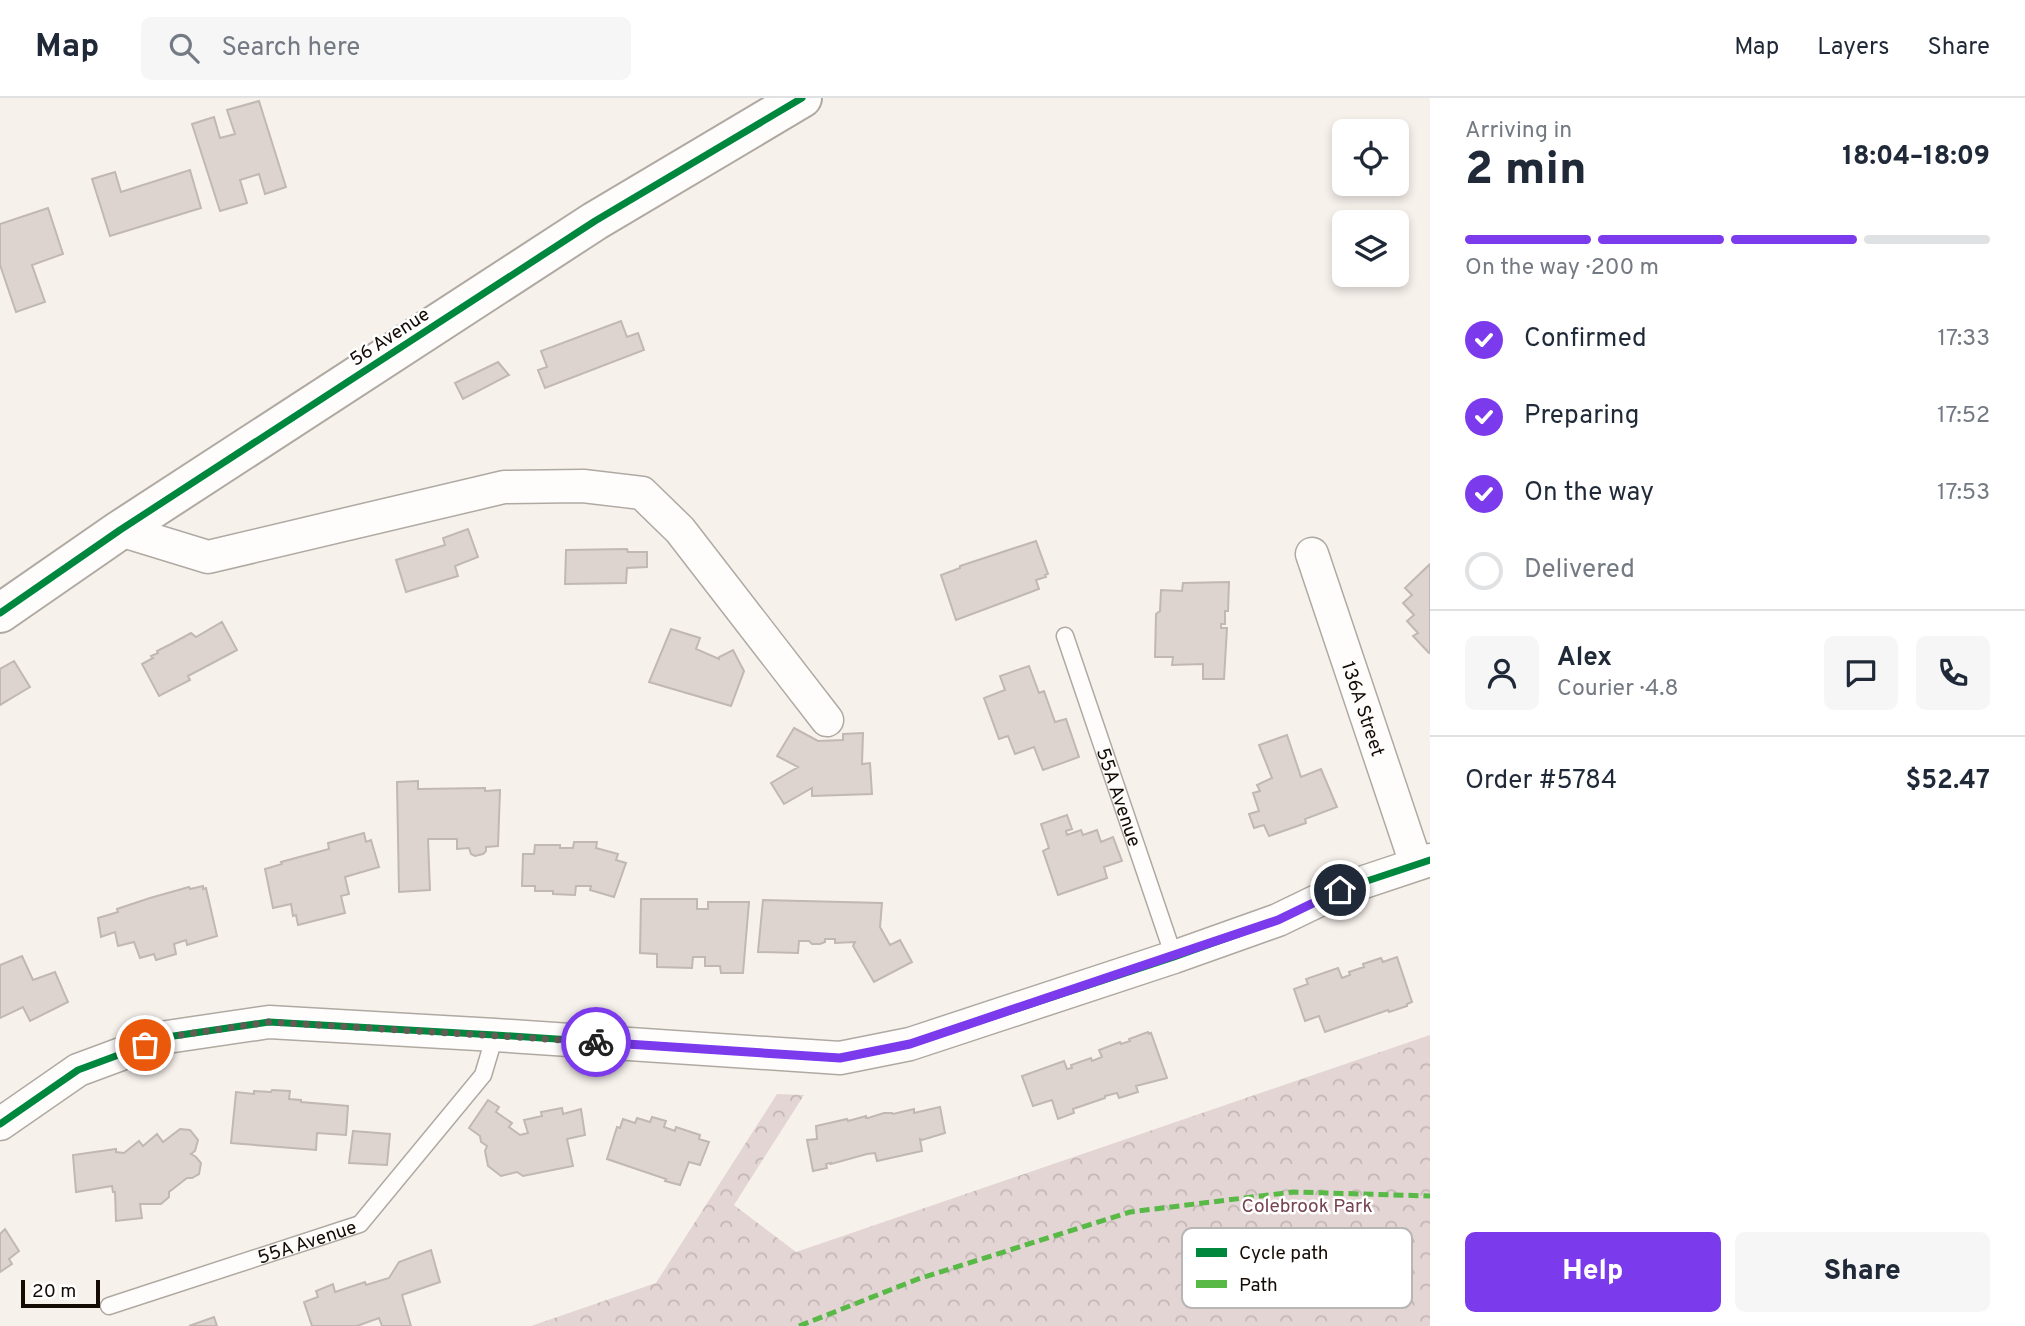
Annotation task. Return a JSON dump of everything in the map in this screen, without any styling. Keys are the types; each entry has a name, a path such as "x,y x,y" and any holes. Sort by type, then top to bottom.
{"street":[{"name":"56 Avenue","path":"0,611 595,220 802,98"},
{"path":"120,530 208,557 504,487 583,485 642,493 680,530 827,720"},
{"name":"136A Street","path":"1312,554 1423,862"},
{"path":"0,1124 78,1070 167,1037 269,1022 840,1058 910,1044 1174,957 1278,920 1340,890 1423,862"}],"lane":[{"name":"55A Avenue","path":"1065,636 1174,957"},
{"name":"55A Avenue","path":"109,1306 360,1224 482,1075 495,1035"}],"green space":[{"name":"Colebrook Park","path":"1430,1035 1430,1326 531,1326 656,1283 777,1094 804,1095 734,1205 796,1252"}],"building":[{"path":"259,101 286,187 265,194 259,174 240,180 247,203 220,211 192,124 214,117 220,138 235,134 227,110"},
{"path":"190,170 201,208 110,236 92,179 115,172 121,192"},
{"path":"48,208 63,254 32,265 45,302 16,312 0,265 0,224"},
{"path":"621,321 627,337 638,333 644,350 545,388 538,370 547,367 541,351"},
{"path":"498,362 509,375 463,399 455,383"},
{"path":"468,529 478,557 455,566 458,576 406,592 396,560 445,545 443,538"},
{"path":"1036,541 1048,574 1036,580 1039,589 956,620 941,575"},
{"path":"627,549 628,552 647,552 647,567 627,568 626,583 565,584 566,550"},
{"path":"1430,564 1429,653 1413,636 1418,633 1407,621 1414,615 1403,603 1412,595 1405,588"},
{"path":"1229,582 1228,611 1225,611 1225,624 1221,624 1221,628 1227,628 1224,679 1203,679 1203,664 1172,665 1173,657 1155,657 1156,614 1160,611 1161,590 1182,591 1183,583"},
{"path":"222,622 237,650 188,676 190,680 159,696 142,664 153,658 151,656 158,653 157,651 191,633 196,637"},
{"path":"671,629 700,638 696,649 719,659 733,650 744,671 731,706 649,682"},
{"path":"14,661 30,687 0,705 0,669"},
{"path":"1029,666 1039,693 1044,691 1055,722 1066,719 1079,757 1043,770 1034,747 1015,754 1008,736 999,739 984,698 1005,690 1000,676"},
{"path":"794,728 818,741 843,740 843,734 863,733 862,764 870,763 872,794 812,796 812,788 784,804 771,783 798,767 777,756"},
{"path":"1287,735 1301,777 1321,769 1337,807 1305,819 1306,823 1269,836 1264,825 1254,828 1249,814 1259,811 1253,793 1260,791 1257,785 1272,778 1259,745"},
{"path":"418,781 418,789 500,790 498,846 486,847 483,854 475,856 469,848 457,849 457,839 428,839 430,890 399,892 397,782"},
{"path":"1067,815 1072,829 1066,831 1067,835 1081,830 1083,835 1097,830 1101,842 1113,837 1122,861 1104,867 1107,878 1058,895 1043,851 1049,848 1041,824"},
{"path":"364,833 366,842 371,840 379,867 345,877 349,894 341,896 345,913 298,925 291,904 273,908 265,869 329,849 328,843"},
{"path":"574,842 597,842 596,848 618,854 616,860 626,863 614,897 590,890 591,886 576,886 575,895 535,891 535,886 522,886 523,854 534,854 535,845 573,848"},
{"path":"203,886 203,889 206,888 217,936 187,945 186,940 174,944 176,954 156,960 154,954 140,958 134,942 118,946 115,932 101,937 98,918 150,898 189,887"},
{"path":"641,899 697,899 697,909 708,909 708,902 749,902 743,973 721,973 720,966 705,966 705,957 693,957 692,968 657,967 657,954 640,953"},
{"path":"763,900 882,903 880,927 890,945 900,940 912,962 874,982 853,946 855,942 835,943 835,939 825,939 825,942 820,944 812,944 809,941 799,941 798,953 758,952"},
{"path":"22,956 33,980 55,972 68,1002 30,1021 23,1007 0,1018 0,965"},
{"path":"1397,957 1412,1002 1407,1006 1325,1032 1319,1016 1305,1021 1294,989 1308,984 1306,979 1338,968 1342,978 1350,975 1349,972 1364,967 1363,964 1381,958 1383,962"},
{"path":"1151,1033 1167,1078 1136,1086 1138,1092 1119,1098 1117,1093 1105,1096 1073,1109 1074,1113 1058,1119 1052,1100 1033,1106 1022,1076 1064,1061 1067,1069 1072,1068 1071,1065 1102,1057 1099,1050 1130,1041 1129,1039"},
{"path":"254,1091 290,1091 289,1099 301,1102 348,1106 346,1135 317,1133 316,1150 231,1143 236,1092 254,1094"},
{"path":"488,1100 499,1107 496,1112 512,1123 509,1127 520,1135 528,1133 524,1120 542,1116 541,1112 562,1108 563,1114 581,1109 585,1135 567,1139 573,1166 523,1176 517,1172 501,1176 488,1166 485,1151 487,1146 481,1142 480,1136 469,1128"},
{"path":"940,1107 945,1133 920,1139 922,1151 877,1161 875,1153 867,1154 826,1164 827,1168 813,1171 807,1140 817,1139 816,1126 884,1113 893,1114 914,1109 914,1113"},
{"path":"652,1117 666,1121 664,1127 675,1131 676,1127 700,1135 699,1139 709,1142 700,1165 689,1162 680,1185 607,1159 617,1127 620,1128 623,1119 635,1123 637,1118 650,1122"},
{"path":"180,1129 190,1130 198,1140 195,1151 191,1154 201,1163 199,1174 187,1178 169,1192 169,1197 161,1204 140,1204 142,1218 116,1221 115,1192 112,1186 76,1192 73,1155 116,1149 116,1152 124,1153 139,1141 143,1146 157,1134 163,1142"},
{"path":"353,1131 390,1134 387,1165 349,1163"},
{"path":"5,1229 19,1251 9,1259 12,1264 0,1272 0,1234"},
{"path":"431,1250 440,1282 402,1295 411,1326 382,1326 379,1318 357,1326 312,1326 304,1302 318,1297 316,1291 333,1284 335,1292 365,1282 366,1285 389,1278 399,1262"},
{"path":"214,1317 217,1326 189,1326"}],"marked path":[{"path":"799,1326 918,1279 1130,1212 1293,1192 1430,1196"}],"cycle path":[{"path":"0,613 120,530 595,221 802,98"},
{"path":"0,1124 78,1070 167,1037 269,1022 840,1058 910,1044 1174,957 1278,920 1340,890 1430,860"}],"way so far":[{"path":"145,1045 167,1037 269,1022 596,1042"}],"route":[{"path":"596,1042 840,1058 910,1044 1278,920 1340,890"}]}
